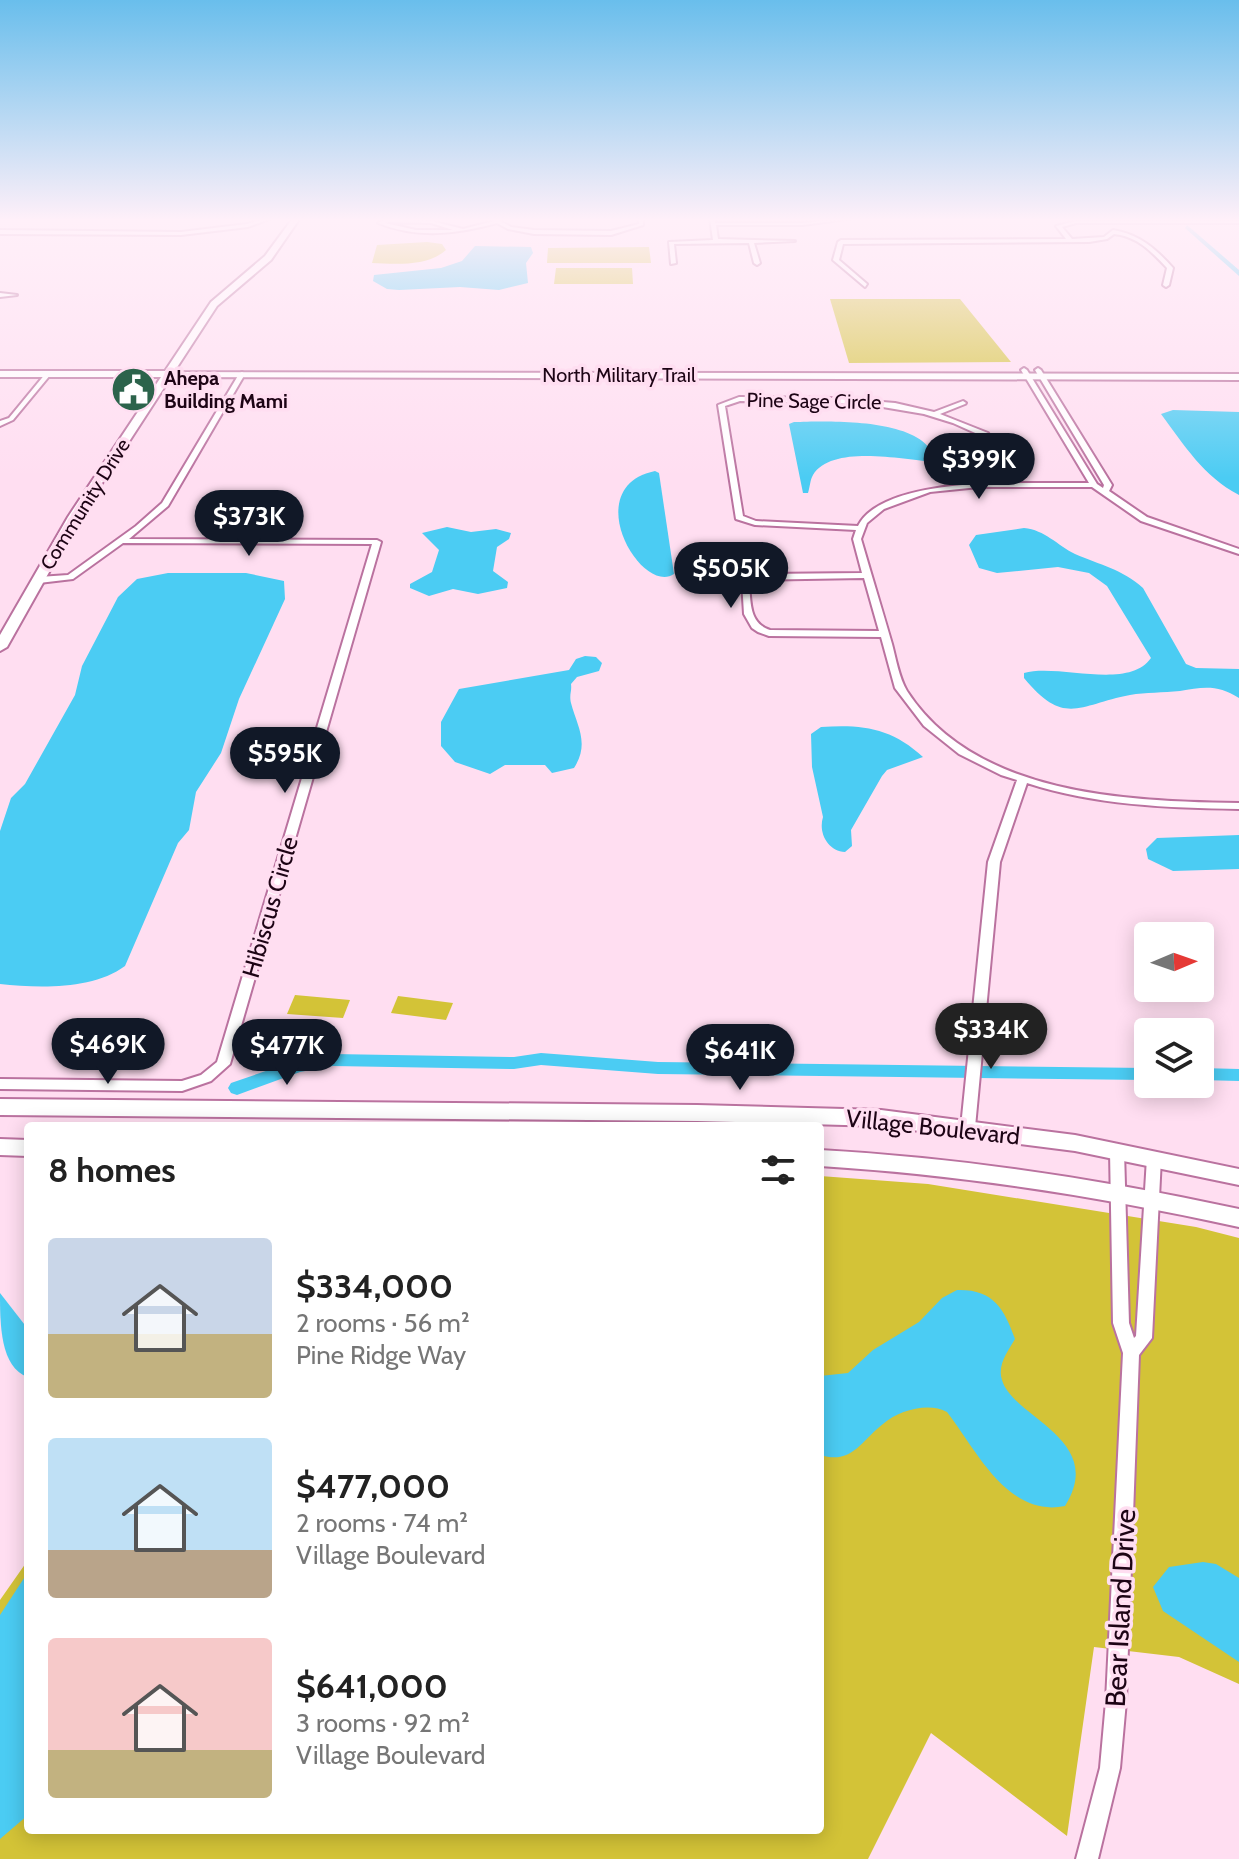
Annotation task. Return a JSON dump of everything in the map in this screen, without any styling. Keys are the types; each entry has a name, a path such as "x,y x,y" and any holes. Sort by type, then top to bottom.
{"main road":[{"name":"Community Drive","path":"0,647 63,535 213,305"},
{"name":"North Military Trail","path":"0,367 1239,377"},
{"name":"North Military Trail","path":"0,374 170,370 242,374 598,371"},
{"name":"North Military Trail","path":"1033,373 1239,370"},
{"name":"Village Boulevard","path":"0,1107 214,1118 760,1114 881,1118 968,1127 1117,1151 1239,1177"},
{"path":"0,1147 24,1148"},
{"name":"Village Boulevard","path":"824,1158 968,1170 1118,1191 1239,1218"}],"street":[{"path":"1033,373 1094,485"},
{"path":"1033,373 1108,485 1105,491"},
{"path":"0,424 11,419 48,374"},
{"path":"39,580 70,577 153,516 175,493 242,374"},
{"name":"Pine Sage Circle","path":"859,528 755,523 739,517 721,405 739,399 864,400 901,405 988,437 1013,485"},
{"path":"932,415 963,403"},
{"path":"1239,552 1144,519 1094,485 960,486 912,494 881,507 859,528 857,545 900,688 925,722 971,754 1023,778 1083,795 1126,802 1239,806"},
{"name":"Hibiscus Circle","path":"0,1084 182,1086 216,1072 225,1057 377,542 121,541"},
{"path":"866,575 753,577 745,583 749,622 756,629 769,633 883,634"},
{"path":"968,1127 994,862 1023,778"},
{"name":"Bear Island Drive","path":"1087,1859 1110,1768 1116,1701 1131,1353 1121,1323 1117,1151"},
{"name":"Bear Island Drive","path":"1131,1353 1144,1338 1154,1158"}],"shaded area":[{"path":"832,305 965,305 1011,362 849,363"},
{"path":"295,995 350,1000 343,1018 287,1014"},
{"path":"398,996 453,1003 446,1020 391,1013"},
{"path":"824,1176 928,1184 1196,1227 1239,1238 1239,1684 1179,1657 1094,1647 1067,1836 931,1733 868,1859 0,1859 0,1600 24,1566 24,1834 824,1834"}],"water":[{"path":"1173,410 1239,412 1239,495 1215,479 1187,449 1161,414"},
{"path":"851,422 895,429 913,435 927,445 935,459 934,462 869,456 836,460 822,465 811,479 808,493 803,493 789,424"},
{"path":"655,471 659,473 674,574 661,577 646,569 633,555 623,537 618,516 621,497 632,481"},
{"path":"447,527 471,532 496,529 511,533 509,539 497,547 493,571 508,582 507,588 478,594 453,589 429,596 410,588 410,584 432,572 439,550 422,533"},
{"path":"1024,528 1119,572 1143,588 1186,664 1196,668 1239,669 1239,698 1224,690 1203,688 1142,693 1074,709 1062,708 1038,693 1024,678 1024,673 1055,671 1110,675 1140,668 1151,658 1107,586 1089,573 1058,567 997,573 979,568 969,545 976,535"},
{"path":"168,573 246,573 284,581 285,599 239,699 221,753 196,792 189,830 178,843 125,966 97,980 65,986 0,984 0,831 11,798 25,784 75,695 82,666 118,597 137,579"},
{"path":"596,657 602,663 599,671 577,677 571,684 571,703 582,743 574,768 552,773 545,765 505,765 490,774 455,762 441,746 441,722 459,689 569,670 576,659"},
{"path":"850,726 876,730 900,740 923,757 887,770 882,776 851,830 852,846 845,852 829,845 823,835 823,817 812,767 811,734 821,727"},
{"path":"1239,835 1239,869 1173,871 1148,859 1146,849 1157,838"},
{"path":"957,1290 980,1293 995,1302 1006,1318 1015,1339 1002,1364 1002,1380 1010,1394 1053,1432 1074,1463 1075,1483 1065,1506 1044,1507 1026,1502 1010,1491 982,1461 947,1412 940,1409 906,1411 890,1419 848,1454 840,1457 824,1456 824,1376 848,1373 873,1350 919,1322 942,1298"},
{"path":"0,1293 24,1324 24,1375 12,1364 1,1330"},
{"path":"1203,1562 1216,1564 1239,1578 1239,1662 1163,1611 1153,1587 1169,1567"},
{"path":"24,1578 24,1818 0,1839 0,1615"}],"waterway":[{"path":"237,1088 298,1066 333,1060 514,1063 541,1059 658,1068 1134,1074"},
{"path":"1214,1074 1239,1075"}],"place":[{"name":"Ahepa Building Mami","path":"133,389"}]}
